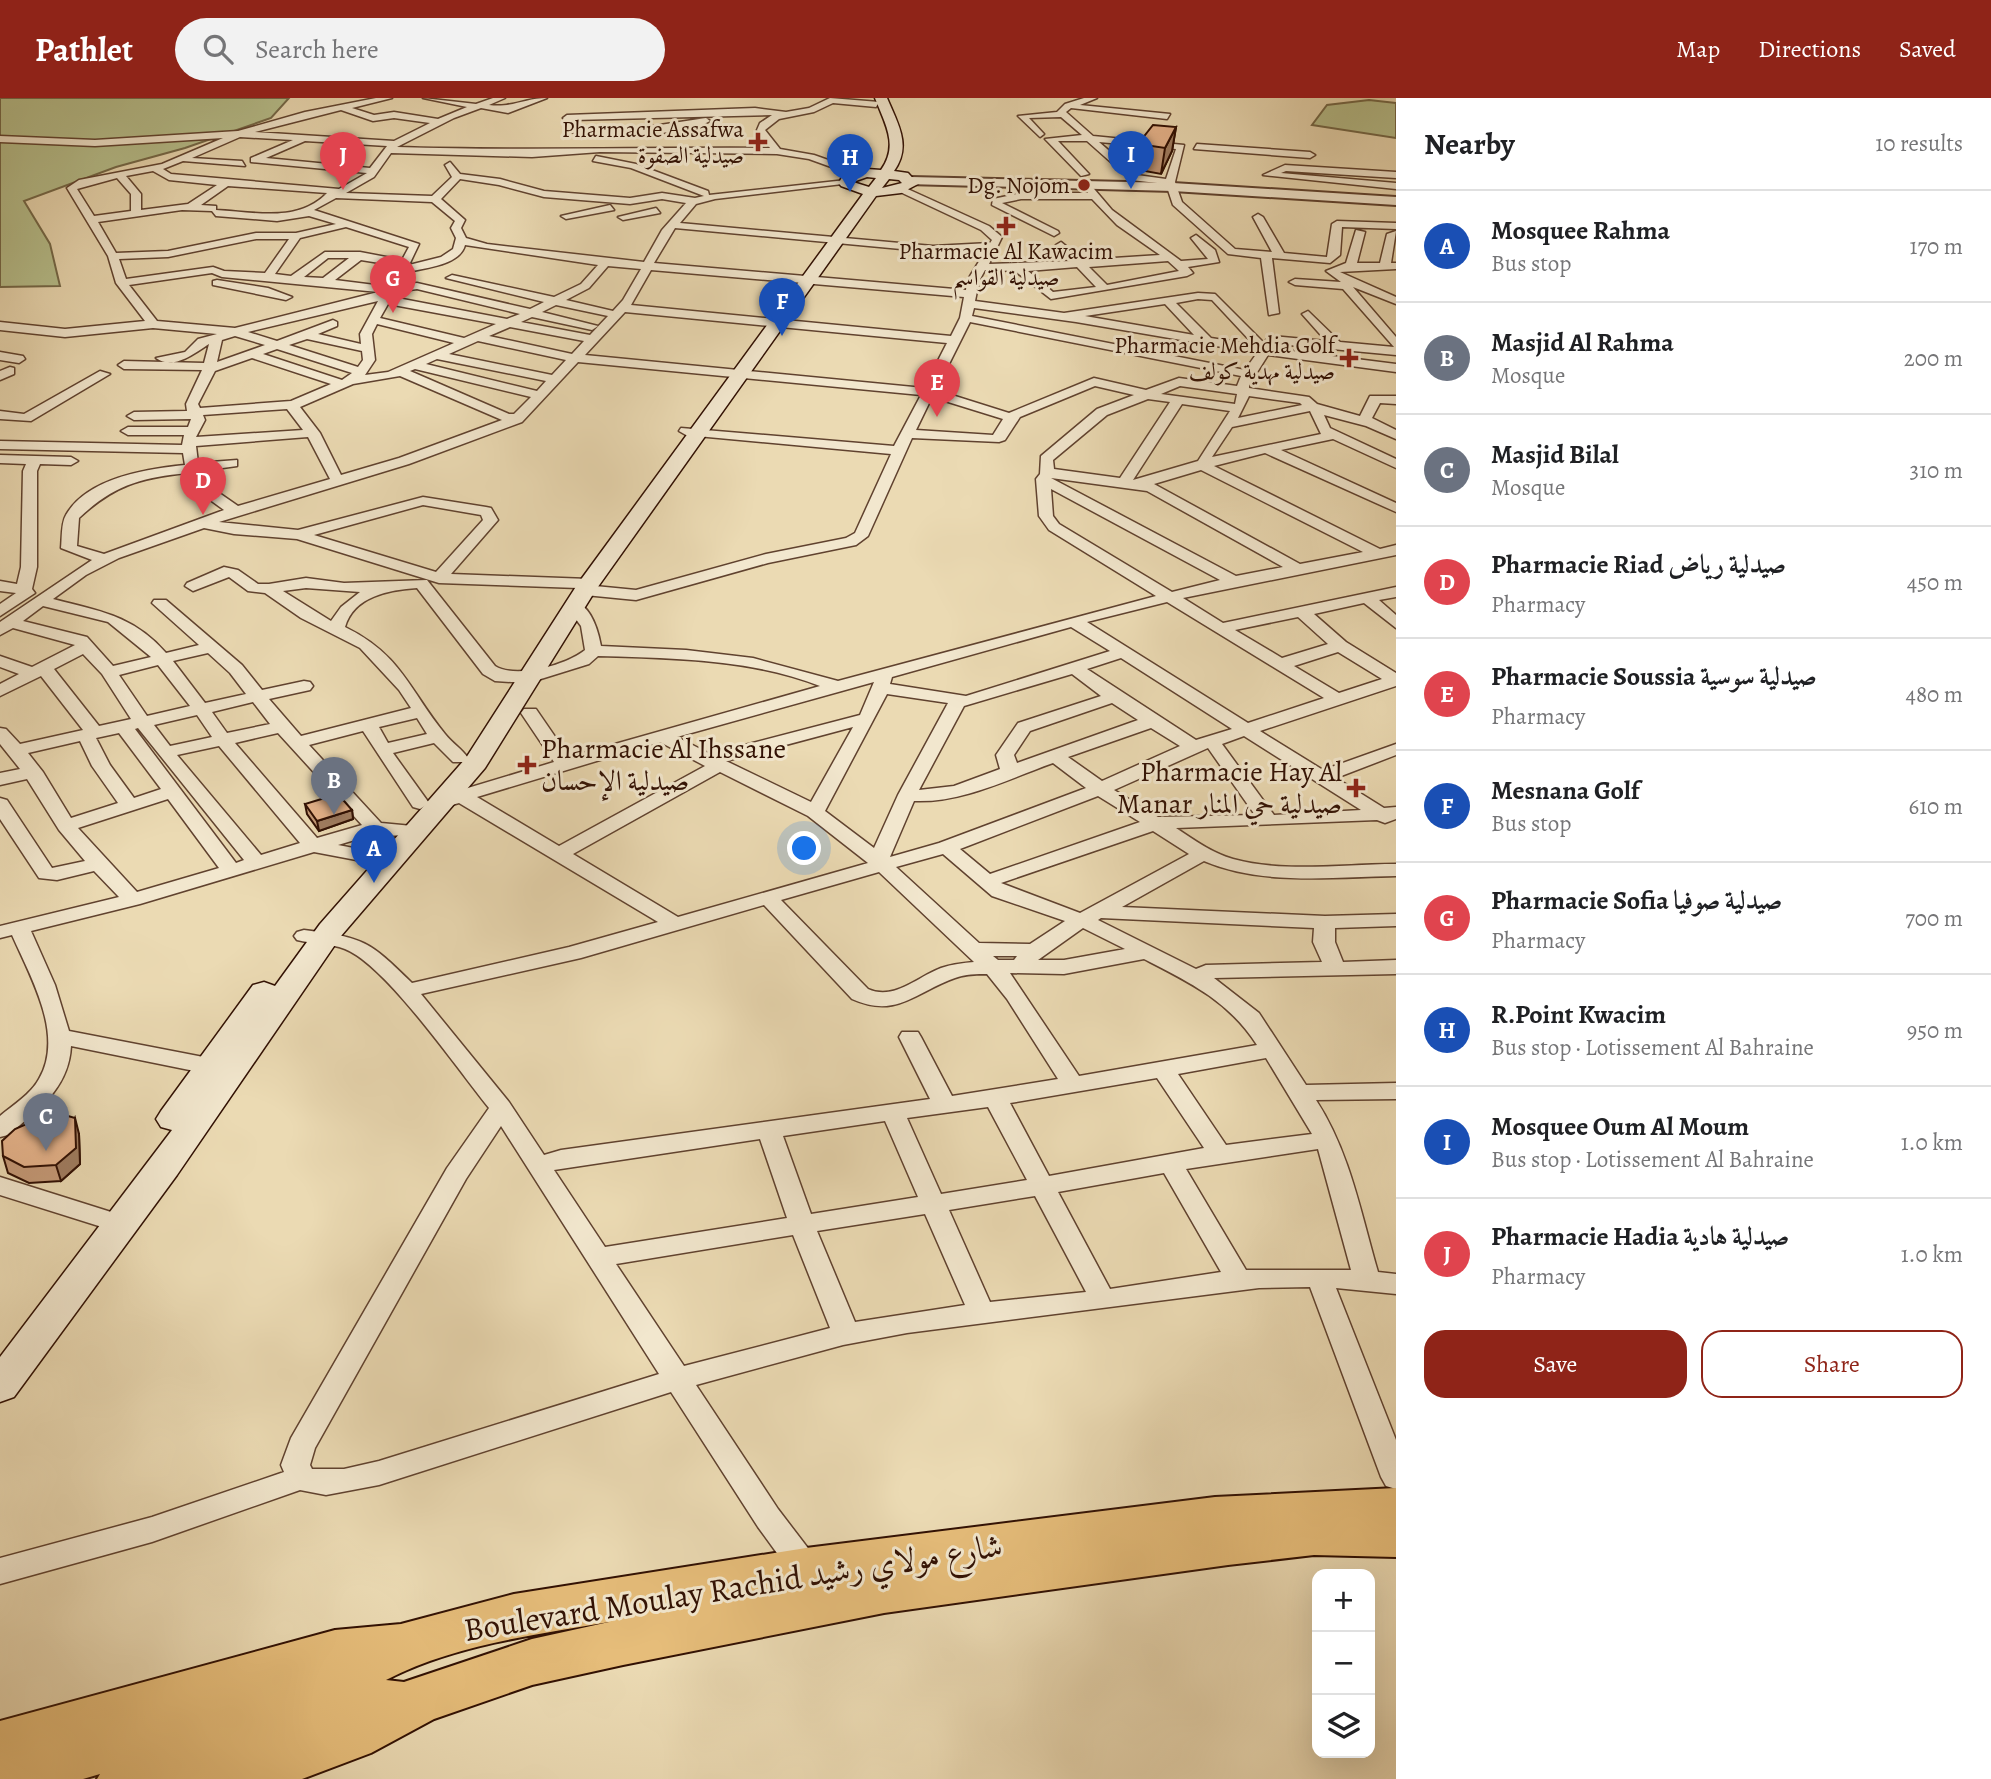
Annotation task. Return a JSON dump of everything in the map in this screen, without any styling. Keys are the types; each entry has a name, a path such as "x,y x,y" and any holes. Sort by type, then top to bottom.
{"main road":[{"path":"0,1386 112,1221 314,937 379,858 396,829 443,801 476,762 523,677 580,591 693,430 833,239 867,181 887,159 891,146 877,100"},
{"path":"867,181 906,185"},
{"path":"867,181 906,185"},
{"path":"443,801 444,779 523,677"},
{"path":"0,1354 112,1221"},
{"name":"Boulevard Moulay Rachid شارع مولاي رشيد","path":"0,1746 335,1653 401,1647 514,1616 806,1570 1214,1517 1396,1508"},
{"name":"Boulevard Moulay Rachid شارع مولاي رشيد","path":"232,1779 352,1736 419,1700 532,1662 884,1591 1314,1535 1396,1537"},
{"path":"0,1778 340,1679 401,1647"},
{"path":"124,1779 347,1710 419,1700"}],"street":[{"path":"153,324 122,283 113,256 72,186 160,167 239,134 341,107 388,98"},
{"path":"427,98 508,110 543,98"},
{"path":"308,213 309,208 374,171 379,159 392,147 444,119 501,98"},
{"path":"813,98 877,100"},
{"path":"1065,110 1093,98"},
{"path":"704,113 678,128 641,131 578,131 567,118 633,112 783,114 811,110 832,100"},
{"path":"368,102 444,119"},
{"path":"664,103 678,128"},
{"path":"593,104 606,132"},
{"path":"341,107 376,118"},
{"path":"349,125 409,110"},
{"path":"1065,110 1097,152 1110,157 1138,180 1171,185"},
{"path":"1040,134 1022,116 1065,110 1167,116"},
{"path":"633,112 641,131"},
{"path":"392,114 444,119"},
{"path":"777,151 761,130 763,125 783,114"},
{"path":"0,139 116,142 239,134 309,139 332,148 365,142 453,152 538,154 600,149 777,151 811,157 867,181"},
{"path":"687,149 693,135"},
{"path":"1018,268 1046,295 1105,289 1186,274 1178,265 1124,226 1049,139 1087,138 1181,147 1171,185 1177,203 1232,252 1266,257 1333,259 1334,226 1339,223 1396,226"},
{"path":"309,139 254,160 374,171"},
{"path":"289,165 309,139"},
{"path":"6,150 19,140"},
{"path":"342,169 365,142"},
{"path":"500,162 520,161 538,154 548,142"},
{"path":"1197,147 1328,156"},
{"path":"315,167 332,148"},
{"path":"600,149 588,156 633,166 715,196"},
{"path":"453,152 446,160 457,176 500,182 544,194 630,201 659,196 685,202"},
{"path":"1097,152 1140,153"},
{"path":"1068,158 1082,158"},
{"path":"182,159 242,164"},
{"path":"1125,170 1133,162"},
{"path":"160,167 223,171"},
{"path":"160,167 169,177 330,196"},
{"path":"1396,175 1285,168 1268,175 1396,186"},
{"path":"120,175 136,194 137,208"},
{"path":"435,199 457,176"},
{"path":"293,177 354,183"},
{"path":"623,217 715,196 867,181"},
{"path":"191,206 226,183"},
{"path":"906,185 1020,190 1089,185 1171,185 1396,201"},
{"path":"203,523 234,530 298,535 429,578 636,595 766,559 851,542 861,536 907,434 955,340 982,268 998,239 993,232 906,185"},
{"path":"214,190 435,199 460,220 456,230 460,240 458,251 451,257 402,267 359,256 325,255 295,279"},
{"path":"1020,190 996,203 1054,233"},
{"path":"90,220 137,208 165,197"},
{"path":"562,212 685,202"},
{"path":"3,617 41,601 105,559 236,511 442,448 517,419 623,309 685,202"},
{"path":"137,208 191,206 277,218 308,213 412,243"},
{"path":"1258,217 1281,258"},
{"path":"274,229 324,218"},
{"path":"90,220 142,225"},
{"path":"113,256 168,254 256,236 296,236 348,225"},
{"path":"671,225 941,249 993,246"},
{"path":"1357,266 1360,232"},
{"path":"1178,265 1214,262 1211,252 1193,234"},
{"path":"1396,234 1392,234 1390,266 1357,266 1331,271 1346,283 1391,331 1396,344"},
{"path":"268,277 296,236"},
{"path":"460,240 486,247 606,262 805,279 968,305 1068,315 1207,341 1396,351"},
{"path":"325,282 372,248 412,243"},
{"path":"134,416 293,405 346,383 361,372 369,360 367,349 378,308 414,249 412,243"},
{"path":"1061,245 1105,289"},
{"path":"1229,267 1232,252"},
{"path":"1266,257 1273,313"},
{"path":"982,268 1167,258"},
{"path":"500,261 596,273"},
{"path":"254,355 346,383 367,381 399,371 568,295 585,285 606,262"},
{"path":"1357,266 1396,280"},
{"path":"122,283 213,270 222,274 325,282 378,308 468,341 571,362 928,392 1010,417 1087,383 1100,382 1144,394 1239,408"},
{"path":"222,274 213,281 246,291 260,287 286,297"},
{"path":"452,278 552,302 955,340"},
{"path":"1295,282 1346,283 1396,301"},
{"path":"378,308 417,286 605,328"},
{"path":"462,297 485,287"},
{"path":"568,295 623,309"},
{"path":"1068,315 1213,296 1256,338 1268,346 1396,368"},
{"path":"1167,300 1207,341"},
{"path":"1237,301 1268,346"},
{"path":"968,305 1060,339 1248,374"},
{"path":"378,308 468,341"},
{"path":"141,367 155,358 189,355 202,342 235,332 378,308 594,339"},
{"path":"1308,314 1337,346"},
{"path":"0,326 65,333 153,324 235,332 361,372"},
{"path":"154,376 207,371 279,347 333,324"},
{"path":"306,335 367,349"},
{"path":"216,338 206,380 193,410 197,424 190,449 199,483 236,511"},
{"path":"1204,464 1245,396 1248,374 1268,346"},
{"path":"436,355 554,379"},
{"path":"0,356 19,359"},
{"path":"124,365 207,371"},
{"path":"413,365 538,395"},
{"path":"399,371 506,417 517,419"},
{"path":"0,415 26,418 104,374"},
{"path":"1337,699 1049,523 1046,516 1046,459 1094,418 1144,394 1188,381 1297,397 1312,407 1365,422 1396,435"},
{"path":"1365,422 1375,399 1396,400"},
{"path":"1131,483 1178,400"},
{"path":"145,404 193,410"},
{"path":"1372,404 1396,414"},
{"path":"293,405 294,414 316,439 338,481"},
{"path":"1228,424 1312,407"},
{"path":"1312,407 1324,430 1331,436 1396,464"},
{"path":"907,434 995,439 1002,434 1010,417"},
{"path":"693,430 899,451"},
{"path":"131,436 190,449 232,463"},
{"path":"1131,483 1266,448 1331,436"},
{"path":"0,459 66,461 316,439"},
{"path":"220,451 316,439"},
{"path":"0,445 190,449"},
{"path":"66,461 77,447"},
{"path":"1266,448 1396,508"},
{"path":"105,559 69,548 72,517 109,487 158,472 190,449"},
{"path":"3,617 26,594 24,590 29,567 30,471 34,461"},
{"path":"1204,464 1213,473 1375,552"},
{"path":"1045,477 1131,483 1161,491 1294,568"},
{"path":"1045,477 1234,580"},
{"path":"193,586 225,572 233,573 254,588 269,589 306,583 344,588 429,578 491,520 486,511 423,502 298,535"},
{"path":"443,801 662,736 840,688 883,682 1073,621 1234,580 1396,550"},
{"path":"429,578 489,670 501,677 523,677 583,660 594,652 650,652 796,671 840,688"},
{"path":"337,630 337,622 344,613 382,585"},
{"path":"0,586 24,590"},
{"path":"269,589 337,630 366,644 400,679 438,737 458,758"},
{"path":"580,591 594,652"},
{"path":"1223,628 1396,592"},
{"path":"1368,599 1396,623"},
{"path":"41,601 114,619 151,646 223,740 313,846 379,858"},
{"path":"160,603 212,647 260,696 296,743 396,829"},
{"path":"1301,611 1340,646 1396,680"},
{"path":"3,617 81,641 109,672 122,696 256,862"},
{"path":"1073,621 1321,777 1392,818"},
{"path":"0,691 85,646"},
{"path":"1278,665 1340,646"},
{"path":"109,672 212,647"},
{"path":"883,682 958,701 979,698 1121,653"},
{"path":"0,661 37,670 91,734 101,766 131,807"},
{"path":"1074,667 1114,697 1194,747"},
{"path":"407,991 573,953 677,925 879,863 946,847 1100,789 1194,747 1396,680"},
{"path":"815,812 867,718 883,682"},
{"path":"17,750 304,686"},
{"path":"1010,772 1006,755 1024,727 1114,697"},
{"path":"879,863 907,795 958,701"},
{"path":"296,743 370,727 422,711"},
{"path":"530,713 565,765"},
{"path":"558,854 714,762 867,718"},
{"path":"907,795 935,796 1152,721"},
{"path":"124,727 231,870"},
{"path":"166,752 282,727"},
{"path":"370,727 382,750 443,801 558,854 677,925"},
{"path":"0,733 34,772 66,826 96,864 133,900"},
{"path":"662,736 815,812 879,863 994,968 1016,995 1073,1085"},
{"path":"382,750 438,737"},
{"path":"1212,742 1268,820"},
{"path":"1321,777 1396,749"},
{"path":"1055,756 1100,789 1203,854 1230,865 1251,869 1338,872 1396,870"},
{"path":"0,779 34,772"},
{"path":"66,826 172,792"},
{"path":"0,804 6,825 46,874 57,874 96,864"},
{"path":"986,882 1157,823 1392,818"},
{"path":"0,1129 47,1086 59,1059 58,1036 51,1001 10,930 133,900 313,846 396,829"},
{"path":"946,847 986,882 1012,898 1091,916 1325,922 1396,920"},
{"path":"1020,966 1035,950 1203,854"},
{"path":"768,898 838,974 872,1000 894,999 951,972 1020,966 1064,967 1147,953"},
{"path":"1091,916 1147,953 1196,978 1234,1002 1251,1018 1300,1093 1326,1140 1367,1281"},
{"path":"1325,922 1324,942 1336,969"},
{"path":"314,937 361,947 407,991 501,1108 676,1378 806,1570"},
{"path":"974,949 1035,950"},
{"path":"1196,978 1206,972 1396,967"},
{"path":"58,1036 222,1069"},
{"path":"910,1037 944,1104"},
{"path":"540,1166 561,1158 995,1098 1164,1071 1272,1050"},
{"path":"1164,1071 1220,1154"},
{"path":"1300,1093 1396,1091"},
{"path":"995,1098 1103,1300"},
{"path":"501,1108 456,1174 301,1446 295,1463 307,1482 323,1484 382,1472 676,1378 846,1334 1239,1280 1319,1278 1396,1284"},
{"path":"891,1111 982,1314"},
{"path":"768,1128 800,1223 846,1334"},
{"path":"600,1257 1044,1186 1220,1154 1326,1140"},
{"path":"1171,1164 1239,1280"},
{"path":"0,1186 112,1221"},
{"path":"1319,1278 1396,1477"},
{"path":"0,1571 83,1551 221,1510 302,1477"}],"green space":[{"path":"0,98 289,98 271,118 185,148 116,167 24,201 50,244 60,286 0,287"},
{"path":"1369,100 1396,103 1396,138 1312,125 1327,105"}],"building":[{"path":"1153,125 1176,127 1165,148 1138,144"},
{"path":"338,794 352,810 317,821 305,804"},
{"path":"54,1112 75,1118 76,1148 56,1165 24,1167 3,1156 2,1141 15,1129"}],"place":[{"name":"Pharmacie Assafwa صيدلية الصفوة","path":"758,142"},
{"name":"Dg. Nojom","path":"1084,185"},
{"name":"Mosquee Oum Al Moum","path":"1131,189"},
{"name":"Pharmacie Hadia صيدلية هادية","path":"343,190"},
{"name":"R.Point Kwacim","path":"850,192"},
{"name":"Pharmacie Al Kawacim صيدلية القواسم","path":"1006,226"},
{"name":"Pharmacie Sofia صيدلية صوفيا","path":"393,313"},
{"name":"Mesnana Golf","path":"782,336"},
{"name":"Pharmacie Mehdia Golf صيدلية مهدية كولف","path":"1349,358"},
{"name":"Pharmacie Soussia صيدلية سوسية","path":"937,417"},
{"name":"Pharmacie Riad صيدلية رياض","path":"203,515"},
{"name":"Pharmacie Al Ihssane صيدلية الإحسان","path":"527,765"},
{"name":"Pharmacie Hay Al Manar صيدلية حي المنار","path":"1356,788"},
{"name":"Masjid Al Rahma","path":"334,815"},
{"name":"Mosquee Rahma","path":"374,883"},
{"name":"Masjid Bilal","path":"46,1151"}]}
